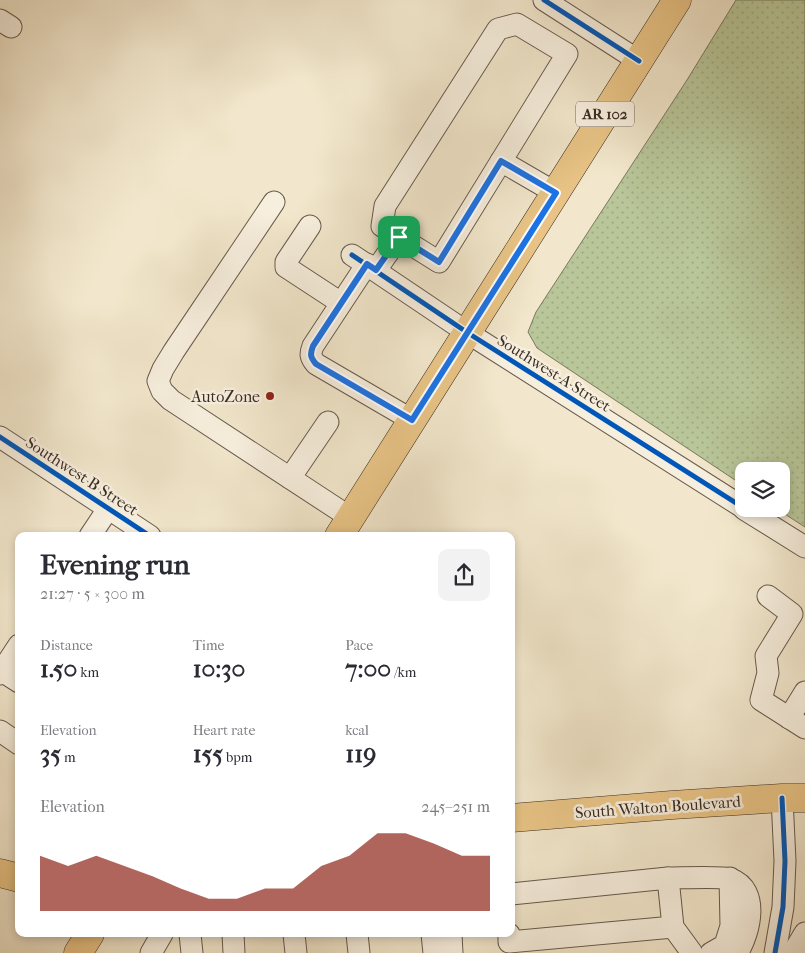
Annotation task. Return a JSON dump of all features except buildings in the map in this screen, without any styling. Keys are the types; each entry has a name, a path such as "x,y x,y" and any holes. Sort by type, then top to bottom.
{"main road":[{"name":"AR 102","path":"345,527 677,0"},
{"name":"South Walton Boulevard","path":"515,818 793,798"},
{"path":"0,862 15,860"},
{"path":"0,873 15,877"}],"street":[{"path":"530,32 546,1 639,61"},
{"path":"516,24 566,54 501,161 439,262 382,226 385,206 498,29 516,24"},
{"path":"501,161 556,193"},
{"path":"274,202 174,351 158,381 162,391 171,400 290,478 345,527"},
{"path":"310,226 286,262 286,267 341,303"},
{"path":"399,237 365,263 313,346 310,354 311,359 316,364 412,420"},
{"name":"Southwest A Street","path":"365,263 468,333 735,503"},
{"path":"290,478 328,422"},
{"name":"Southwest B Street","path":"0,438 144,532"},
{"path":"93,532 108,508"},
{"name":"Southwest A Street","path":"757,517 805,547"},
{"path":"768,596 798,618 766,656 768,673 761,700 797,723 805,692"},
{"path":"7,675 15,655"},
{"path":"0,731 15,741"},
{"path":"775,953 784,898 785,861 793,798"},
{"path":"668,878 677,939 692,953"},
{"path":"515,894 668,878 730,878 740,884 748,898 749,909 749,926 744,941 738,952 733,953"},
{"path":"711,953 725,945 731,926 730,878"},
{"path":"793,953 805,933"},
{"path":"151,953 160,937"},
{"path":"190,937 192,953"},
{"path":"233,937 234,953"},
{"path":"357,937 359,953"},
{"path":"432,937 434,953"},
{"path":"451,937 452,953"},
{"path":"509,937 509,942 677,939"}],"green space":[{"path":"736,0 805,0 805,527 789,517 790,462 735,462 735,480 537,348 528,332 536,312 687,80"}],"cycle path":[{"path":"544,0 639,61"},
{"path":"352,255 468,333 735,502"},
{"path":"0,437 144,532"},
{"path":"775,953 783,907 785,861 782,798"}],"place":[{"name":"AutoZone","path":"270,396"}],"route":[{"path":"501,161 556,193 412,420 316,364 311,359 310,354 313,346 367,264 376,270 399,237 439,262 501,161"}]}
